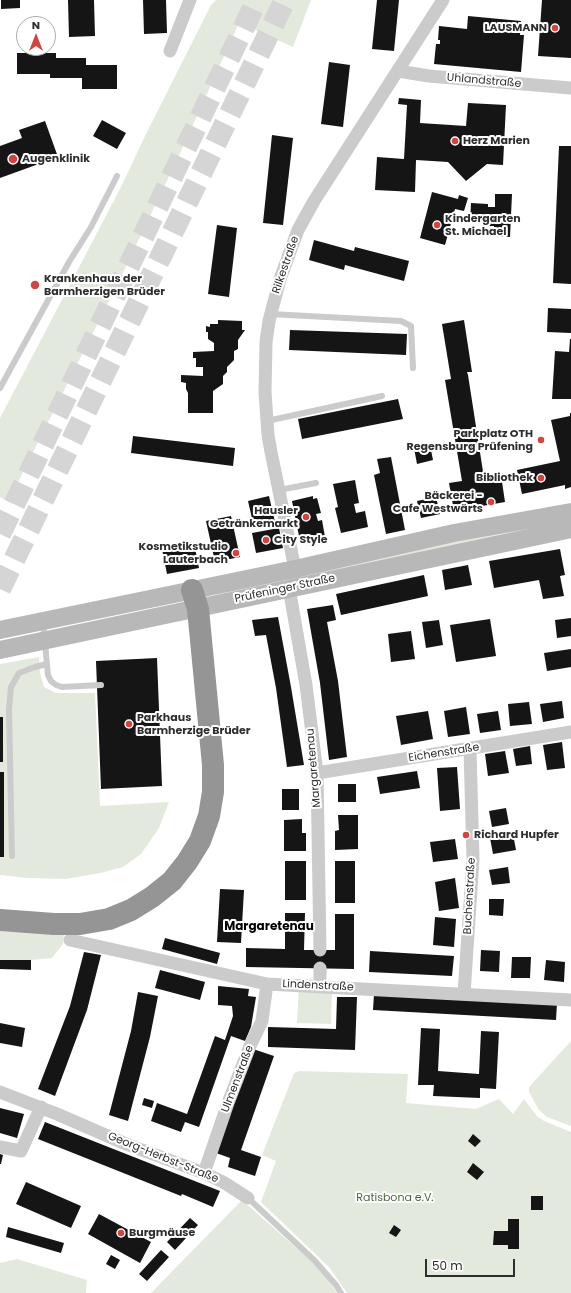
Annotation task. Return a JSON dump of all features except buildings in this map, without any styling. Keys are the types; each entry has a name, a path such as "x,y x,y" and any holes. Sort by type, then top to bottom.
{"highway":[{"path":"0,907 70,912 92,910 116,902 136,893 156,878 182,846 190,830 200,787 189,600"},
{"path":"0,920 54,924 80,924 109,919 131,910 152,897 172,881 187,862 200,841 209,816 213,792 213,765 189,600"}],"street":[{"path":"170,51 190,0"},
{"name":"Rilkestraße","path":"295,569 269,440 267,421 265,371 266,342 270,314 280,279 298,230 340,160 443,0"},
{"name":"Uhlandstraße","path":"398,71 429,76 571,88"},
{"name":"Prüfeninger Straße","path":"0,650 46,641 295,569 454,533 571,512"},
{"name":"Prüfeninger Straße","path":"0,630 43,620 289,588 571,529"},
{"name":"Margaretenau","path":"289,588 306,685 317,773 320,950"},
{"name":"Eichenstraße","path":"317,773 571,732"},
{"name":"Buchenstraße","path":"464,994 472,858 470,749"},
{"name":"Lindenstraße","path":"70,940 267,984 571,1000"},
{"path":"320,968 320,986"},
{"name":"Ulmenstraße","path":"204,1173 228,1103 250,1046 262,1021 267,984"},
{"name":"Georg-Herbst-Straße","path":"0,1092 41,1107 126,1144 204,1173 223,1182 248,1198"},
{"path":"0,1147 20,1151 41,1107"}],"lane":[{"path":"0,388 69,262 91,227 117,176"},
{"path":"270,314 401,321 411,326 413,368"},
{"path":"267,421 382,396"},
{"path":"279,490 316,483"},
{"path":"43,620 48,675 51,681 62,687 101,685"},
{"path":"12,856 9,709 11,687 19,674 35,667 47,664"},
{"name":"Georg-Herbst-Straße","path":"248,1198 315,1261 341,1293"}],"green space":[{"path":"216,0 311,0 293,47 239,23 182,149 120,279 16,486 20,488 12,504 0,497 0,418 121,187 211,5"},
{"path":"571,516 571,522 216,595 216,593"},
{"path":"39,657 40,673 44,687 56,693 95,693 100,806 169,802 159,828 141,854 123,867 66,879 28,878 0,875 0,664"},
{"path":"0,927 64,933 63,944 52,958 0,960"},
{"path":"299,985 332,987 331,1024 297,1023"},
{"path":"571,1041 571,1126 547,1117 539,1110 529,1092 529,1087"},
{"name":"Ratisbona e.V.","path":"299,1071 408,1074 406,1103 476,1109 499,1099 513,1114 524,1099 537,1116 544,1121 571,1132 571,1293 347,1293 329,1267 261,1202 276,1161 262,1155 294,1073"},
{"path":"242,1200 311,1261 327,1278 337,1293 151,1293"},
{"path":"17,1259 87,1280 86,1293 0,1293 0,1263"}],"tunnel":[{"path":"0,534 257,0"},
{"path":"0,589 285,0"}],"place":[{"name":"LAUSMANN","path":"555,28"},
{"name":"Herz Marien","path":"455,141"},
{"name":"Augenklinik","path":"13,159"},
{"name":"Kindergarten St. Michael","path":"437,225"},
{"name":"Krankenhaus der Barmherzigen Brüder","path":"35,285"},
{"name":"Parkplatz OTH Regensburg Prüfening","path":"541,440"},
{"name":"Bibliothek","path":"541,478"},
{"name":"Bäckerei - Cafe Westwärts","path":"491,502"},
{"name":"Hausler Getränkemarkt","path":"306,517"},
{"name":"City Style","path":"266,540"},
{"name":"Kosmetikstudio Lauterbach","path":"236,553"},
{"name":"Parkhaus Barmherzige Brüder","path":"129,724"},
{"name":"Richard Hupfer","path":"466,835"},
{"name":"Burgmäuse","path":"121,1233"}],"district":[{"name":"Margaretenau","path":"269,927"}]}
